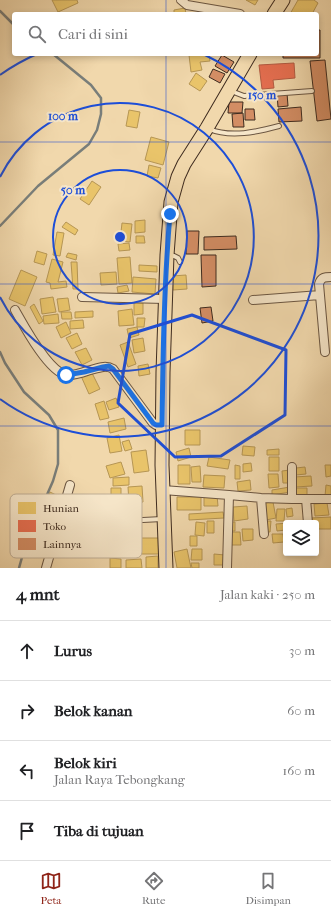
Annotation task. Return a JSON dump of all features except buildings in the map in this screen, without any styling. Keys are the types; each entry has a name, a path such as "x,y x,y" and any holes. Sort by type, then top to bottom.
{"main road":[{"path":"275,12 283,0"},
{"path":"166,568 162,425 166,255 171,202 173,190 184,164 249,56"}],"street":[{"path":"181,0 187,5 228,12"},
{"path":"325,352 319,284 320,280 323,278 331,277"},
{"path":"253,300 320,295"},
{"path":"82,297 166,299"},
{"path":"15,310 38,350 58,371 66,375 109,366 113,369 153,423 156,425 162,425"},
{"path":"292,467 292,499"},
{"path":"67,494 70,485"},
{"path":"163,490 260,498 331,499"},
{"path":"227,568 229,495"},
{"path":"260,498 264,534"},
{"path":"306,499 308,520"},
{"path":"46,568 49,558"}],"lane":[{"path":"229,90 244,96 312,91"},
{"path":"207,128 237,134 254,132 279,126"},
{"path":"166,255 174,256 178,258 180,262"},
{"path":"142,521 164,519"}],"highlighted area":[{"path":"192,315 286,350 285,415 221,456 175,457 118,403 130,334"}],"waterway":[{"path":"0,11 12,23"},
{"path":"0,226 38,186 89,144 97,130 101,114 101,98 91,85 55,56"},
{"path":"0,352 5,363 24,392 49,415 58,430 58,464 47,494"},
{"path":"19,568 22,558"}],"route":[{"path":"66,375 109,366 113,369 153,423 156,425 162,425 166,255 170,214"}]}
